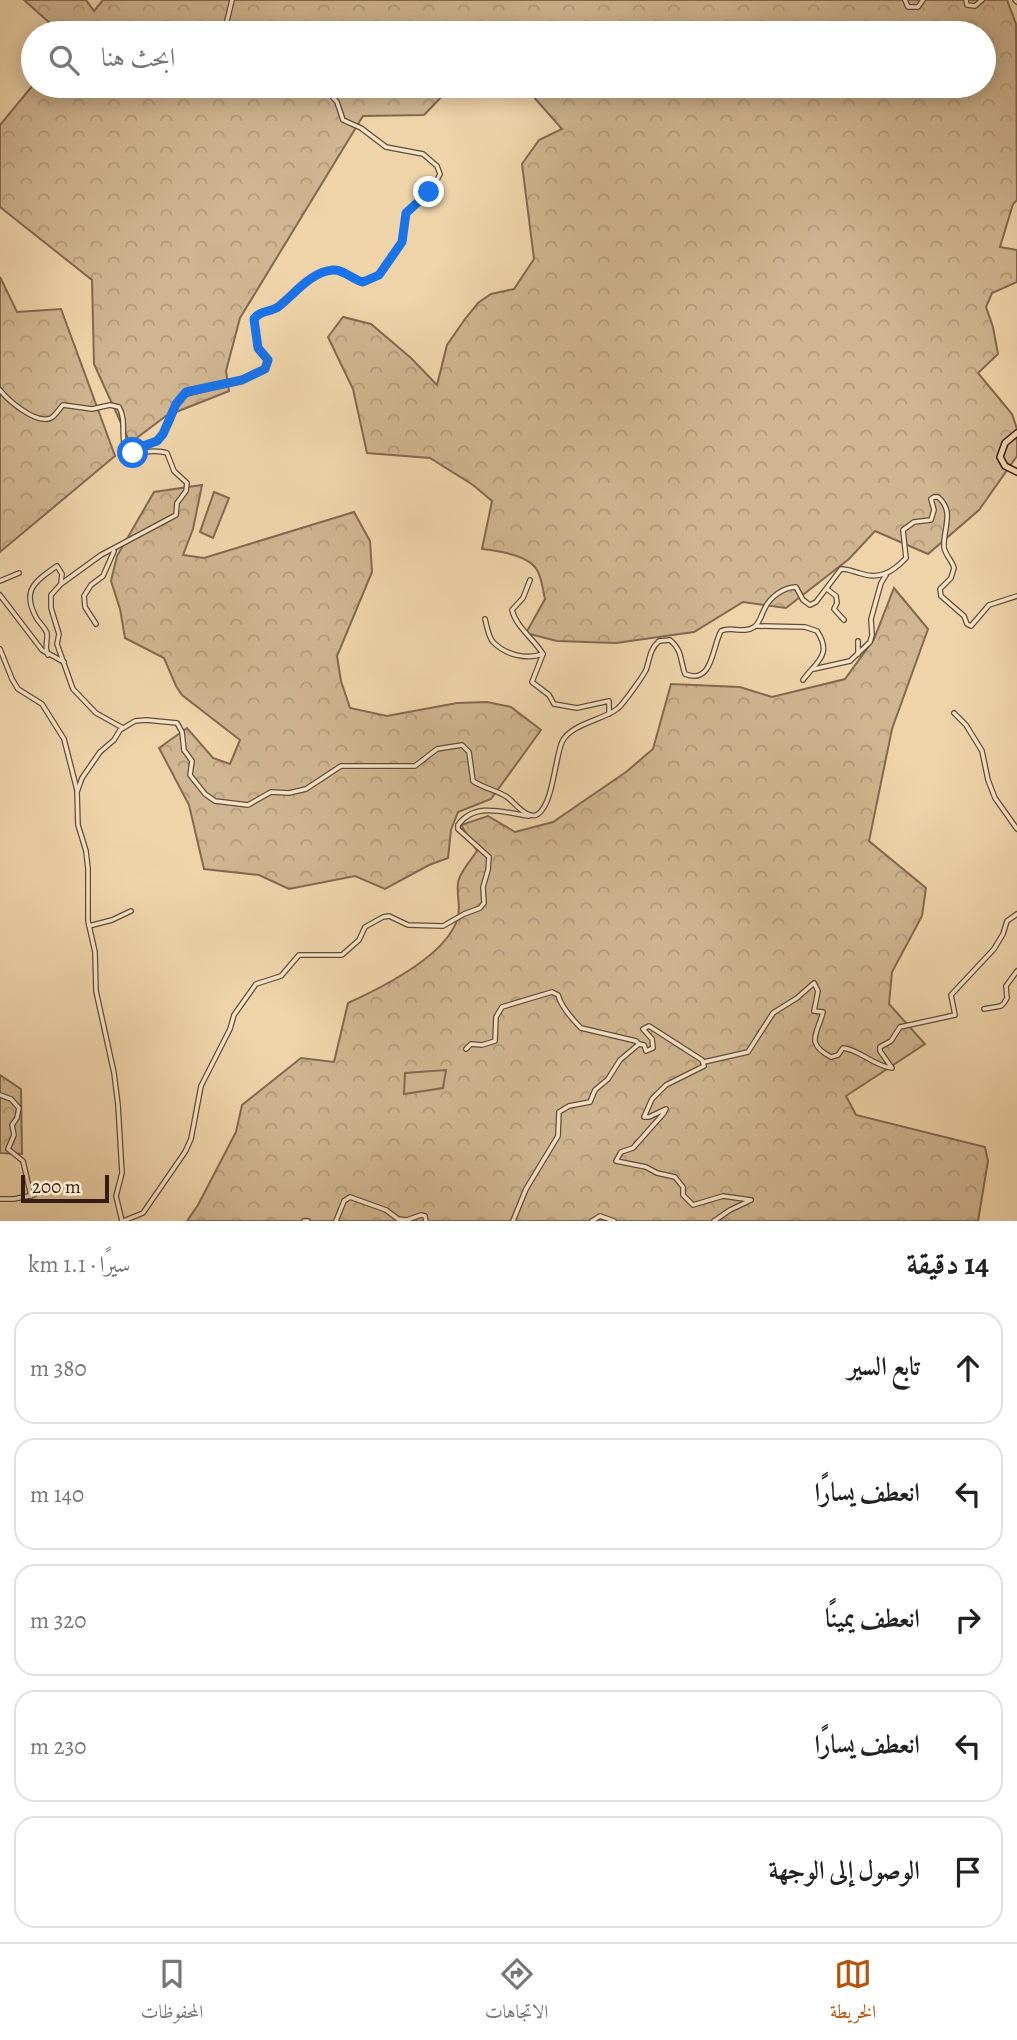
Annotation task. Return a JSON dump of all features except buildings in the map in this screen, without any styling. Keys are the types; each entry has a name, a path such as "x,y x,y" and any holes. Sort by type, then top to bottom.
{"main road":[{"path":"1017,433 1005,443 1000,457 1004,466 1017,472"}],"street":[{"path":"227,21 232,0"},
{"path":"905,0 908,7 912,8 918,7 923,0"},
{"path":"966,0 968,6 975,6 982,0"},
{"path":"136,452 157,441 163,434 182,395 242,380 265,369 268,360 258,345 254,319 257,315 276,308 304,283 328,271 339,271 363,282 379,275 402,242 406,213 429,192 439,178 437,166 423,154 386,147 361,128 343,120 334,98"},
{"path":"0,390 16,407 46,419 53,417 63,405 92,409 110,405 119,407 124,421 124,447 130,453 153,450 167,453 174,471 187,486 177,503 176,515 126,540 108,559 103,576 84,596 87,610 96,624"},
{"path":"814,669 844,663 857,656 871,639 871,620 881,583 906,558 907,548 903,534 905,527 919,520 931,520 934,510 931,499 937,497 946,506 948,520 944,548 954,568 951,578 940,589 941,596 964,616 967,624 971,626 989,606 1017,596"},
{"path":"115,549 101,555 58,586 50,601 59,634 57,644 73,689 96,713 123,728"},
{"path":"48,655 45,646 47,633 30,607 30,594 40,578 57,566 63,577 58,586"},
{"path":"756,626 769,602 782,591 796,587 803,600 810,605 827,589 841,569 886,576"},
{"path":"0,581 19,573"},
{"path":"530,580 523,598 512,610 516,621 534,639 543,654"},
{"path":"827,589 836,596 834,608 844,620"},
{"path":"0,595 15,618 48,655 64,662"},
{"path":"485,620 493,641 505,650 527,658 543,654"},
{"path":"0,649 19,689 42,705 64,739 77,792 78,825 88,869 89,926 95,952 97,997 116,1083 122,1172 116,1196 123,1221 143,1213 185,1152 191,1139 201,1086 234,1016 256,984 281,976 299,955 342,955 359,940 365,927 383,917 388,916 408,925 443,926 480,908 484,903 488,857 458,829 460,822 482,810 493,809 527,816 539,814 550,792 565,737 621,706 644,673 649,652 659,641 670,640 677,645 685,674 697,677 709,666 721,631 744,631 756,626 805,627 817,631 824,651 814,669 803,680"},
{"path":"857,656 858,641"},
{"path":"543,654 532,682 550,695 554,704 577,708 609,701 609,714"},
{"path":"954,713 966,725 982,751 995,798 1017,829"},
{"path":"77,792 82,778 100,752 123,728 135,721 146,720 177,723 182,732 184,750 192,761 190,775 205,794 221,803 248,805 271,792 298,792 335,769 347,765 415,766 430,752 456,745 469,752 471,778 476,783 504,795 526,813 535,815"},
{"path":"89,926 131,911"},
{"path":"466,1049 471,1044 482,1045 495,1041 496,1017 502,1007 552,992 558,995 560,1004 581,1028 636,1041 643,1045 646,1051 653,1048 652,1039 643,1029 649,1026 704,1062 748,1052 773,1013 814,983 818,990 814,1011 822,1012 815,1031 815,1044 831,1057 838,1055 843,1048 850,1049 877,1064 891,1068 880,1047 891,1041 900,1027 955,1015 950,1001 954,990 994,949 1007,921 1017,914"},
{"path":"984,1009 1004,1003 1007,998 1006,986 1017,971"},
{"path":"513,1221 526,1189 558,1136 560,1111 590,1102 595,1090 608,1079 620,1060 637,1049 639,1044"},
{"path":"704,1062 704,1066 698,1070 666,1085 652,1099 644,1117 666,1109 664,1113 634,1148 621,1152 616,1161 675,1177 683,1187 683,1195 693,1205 723,1196 751,1200 714,1221"},
{"path":"0,1095 11,1099 19,1108 18,1118 12,1125 14,1135 8,1149 23,1161 33,1195 0,1199"},
{"path":"336,1221 344,1201 350,1197 386,1210 398,1219 407,1220 421,1215 425,1216 426,1221"},
{"path":"592,1221 600,1216 614,1221"}],"green space":[{"path":"24,0 86,0 94,11 103,0 1007,0 1016,24 1017,200 1013,204 1000,247 1017,250 1017,282 992,293 986,307 998,354 978,373 1012,414 1017,429 1017,456 979,510 928,554 875,531 849,559 786,608 743,602 694,632 616,643 557,641 526,633 545,599 534,566 513,555 482,549 492,501 473,485 430,458 367,453 353,389 328,337 343,317 371,324 411,358 437,385 447,345 465,319 478,303 491,294 514,289 534,259 522,164 539,140 562,129 535,98 996,98 996,21 48,21"},
{"path":"22,98 440,98 424,115 363,116 240,318 226,371 229,391 166,416 130,443 94,364 92,280 0,207 0,125"},
{"path":"0,277 17,312 61,309 115,456 0,552"},
{"path":"202,485 193,529 183,555 204,558 354,512 370,541 372,572 337,656 341,681 350,708 387,716 457,703 487,702 511,707 541,730 491,799 458,812 451,830 448,858 429,865 385,889 355,876 289,889 259,875 204,869 189,805 159,748 187,728 213,758 230,764 240,740 182,695 164,658 125,638 111,581 117,556 154,492"},
{"path":"214,492 229,498 213,538 200,532"},
{"path":"894,588 928,629 892,729 869,841 926,888 922,916 892,972 889,1004 925,1044 846,1096 856,1115 985,1147 988,1161 978,1221 187,1221 236,1132 242,1105 301,1058 334,1062 348,1003 410,969 440,946 450,933 458,915 459,879 477,851 461,825 488,816 515,832 553,822 626,772 653,749 671,684 740,687 772,697 845,679 874,639"},
{"path":"446,1070 443,1088 404,1094 405,1073"},
{"path":"0,1075 21,1089 22,1154 0,1153"}],"route":[{"path":"133,453 157,441 170,421 176,404 186,392 242,380 265,369 268,360 258,348 254,319 257,315 276,308 304,283 328,271 336,270 363,282 371,281 379,275 402,242 406,213 429,192"}]}
